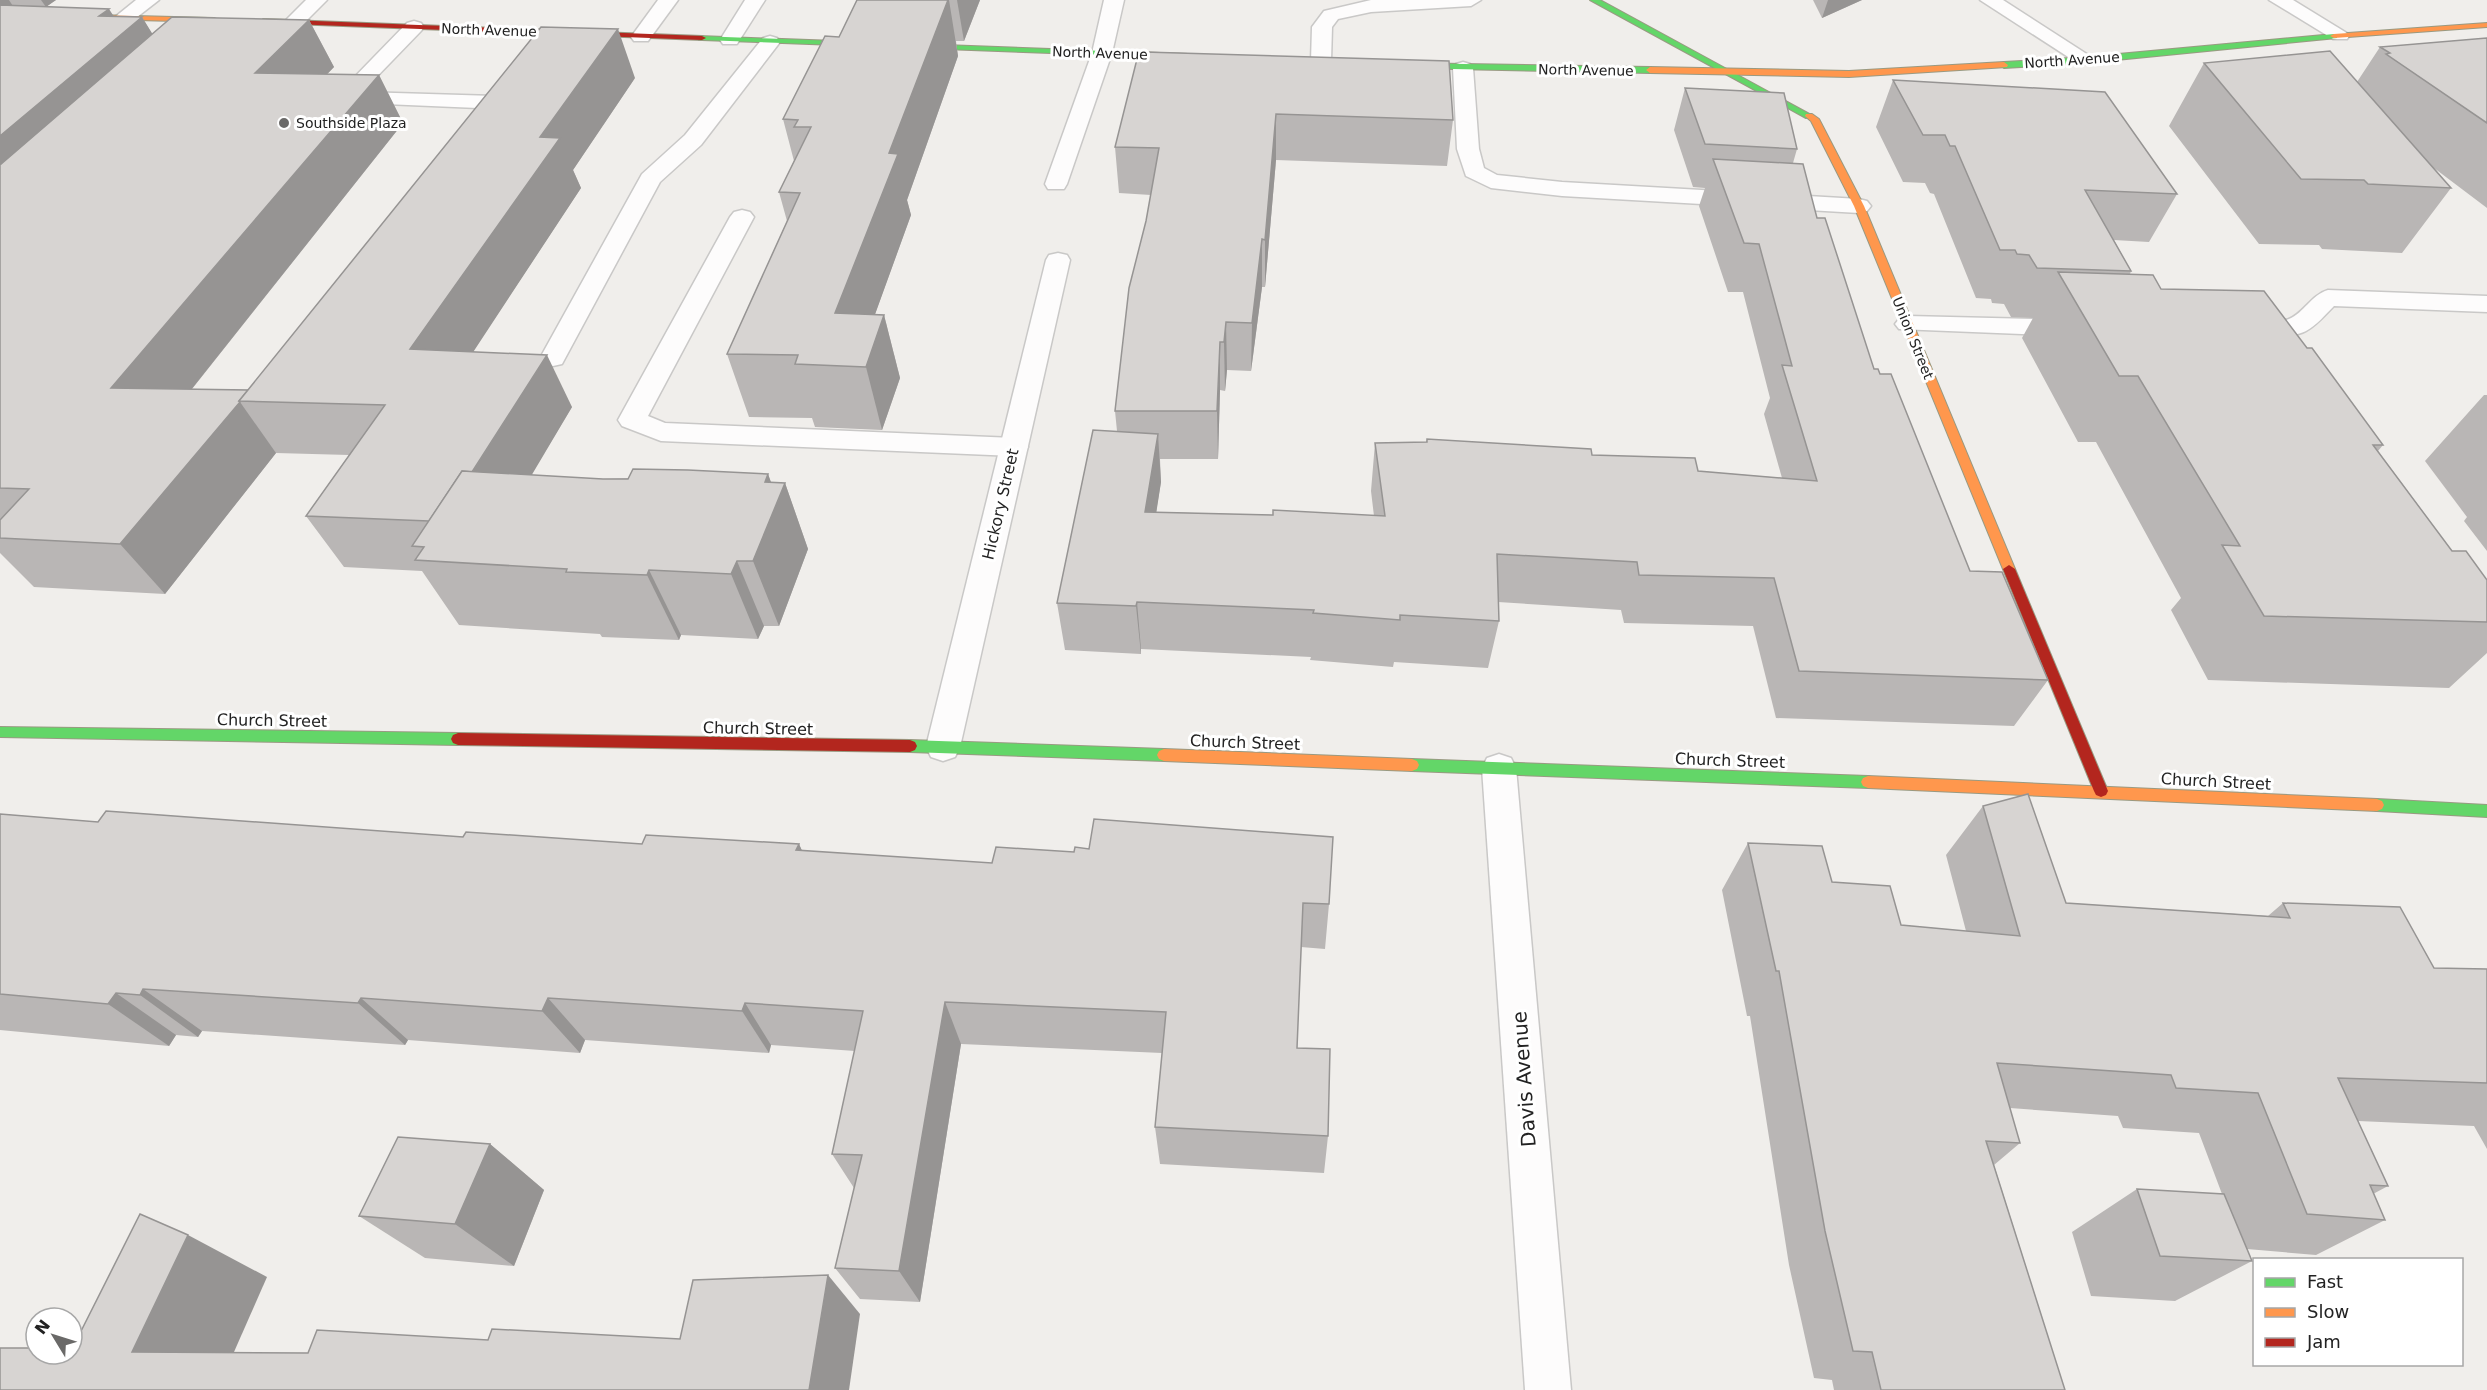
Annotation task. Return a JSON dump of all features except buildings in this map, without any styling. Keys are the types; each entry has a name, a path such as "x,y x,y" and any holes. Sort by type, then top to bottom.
{"street":[{"path":"126,18 149,0"},
{"path":"294,22 317,0"},
{"path":"641,37 668,0"},
{"path":"730,40 755,0"},
{"path":"1056,184 1102,53 1114,0"},
{"path":"1321,61 1322,27 1331,15 1371,6 1471,0"},
{"name":"Union Street","path":"1594,0 1815,119 1859,206 2101,791"},
{"path":"1990,0 2086,60"},
{"path":"2279,0 2340,35"},
{"path":"80,16 226,28"},
{"name":"North Avenue","path":"254,21 1206,57"},
{"name":"North Avenue","path":"1392,64 1462,68 1849,74 2086,60 2340,35 2487,25"},
{"path":"414,27 345,98 501,103 530,68"},
{"path":"545,51 559,33"},
{"path":"553,358 650,179 693,140 770,42"},
{"path":"1462,68 1468,149 1474,171 1491,181 1562,189 1859,206"},
{"path":"742,217 632,420 661,432 1014,447"},
{"name":"Hickory Street","path":"943,747 1058,260"},
{"path":"2220,334 2297,326 2328,298 2487,304"},
{"path":"1908,324 2092,328"},
{"name":"Church Street","path":"0,732 943,747 2101,791 2487,811"},
{"name":"Davis Avenue","path":"1499,768 1548,1390"}],"traffic: fast":[{"path":"1594,0 1809,116"},
{"path":"2004,65 2086,60 2334,36"},
{"path":"702,38 1188,56"},
{"path":"1405,65 1650,70"},
{"path":"0,732 458,739"},
{"path":"910,746 1164,755"},
{"path":"1412,765 1868,782"},
{"path":"2377,805 2487,811"}],"traffic: slow":[{"path":"98,17 214,20"},
{"path":"2334,36 2487,25"},
{"path":"1650,70 1849,74 2004,65"},
{"path":"1809,116 1815,119 1859,206 2009,569"},
{"path":"1164,755 1412,765"},
{"path":"1868,782 2377,805"}],"traffic: jam":[{"path":"266,21 702,38"},
{"path":"2009,569 2101,791"},
{"path":"458,739 910,746"}],"place":[{"name":"Southside Plaza","path":"284,123"}]}
